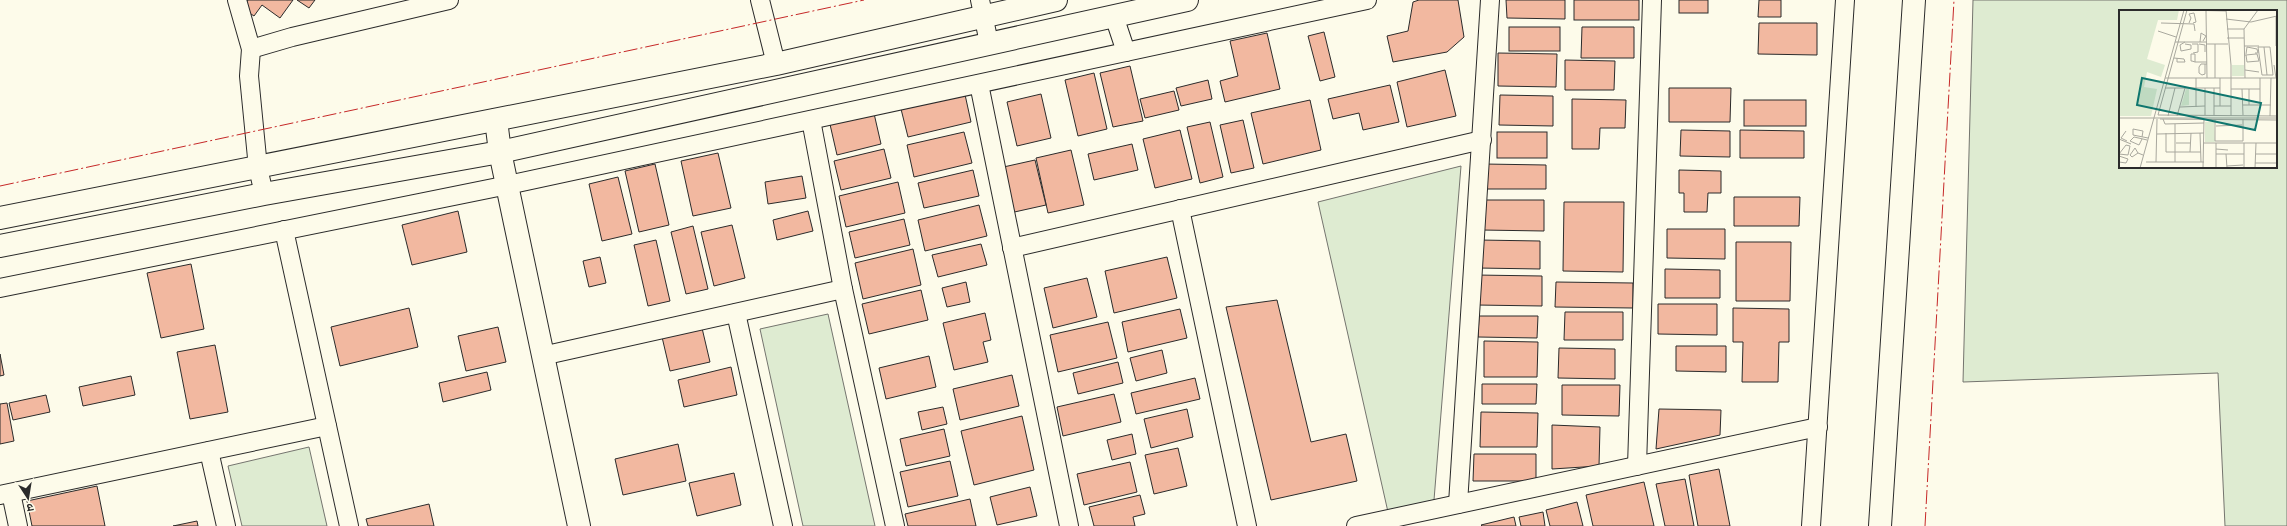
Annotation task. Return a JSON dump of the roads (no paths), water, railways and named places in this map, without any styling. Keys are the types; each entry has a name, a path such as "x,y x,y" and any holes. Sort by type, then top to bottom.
{"street":[{"path":"237,0 250,49 249,76 258,168 264,194"},
{"path":"250,49 292,37 449,0"},
{"path":"760,0 776,64"},
{"path":"0,218 776,64 981,8 1056,0"},
{"path":"0,246 264,194 500,152 1187,0"},
{"path":"0,288 508,185 979,84 1126,52 1300,7 1368,0"},
{"path":"1458,504 1490,0"},
{"path":"1637,466 1652,0"},
{"path":"1811,526 1845,0"},
{"path":"1880,526 1914,0"},
{"path":"981,8 989,43"},
{"path":"1114,16 1126,52"},
{"path":"979,84 1069,526"},
{"path":"496,120 500,152 579,526"},
{"path":"811,120 843,289 895,526"},
{"path":"1012,248 1482,140"},
{"path":"1180,209 1247,526"},
{"path":"284,230 349,526"},
{"path":"542,356 843,289"},
{"path":"736,313 784,526"},
{"path":"18,526 5,494 327,426"},
{"path":"1356,526 1818,427"},
{"path":"209,451 226,526"}]}
